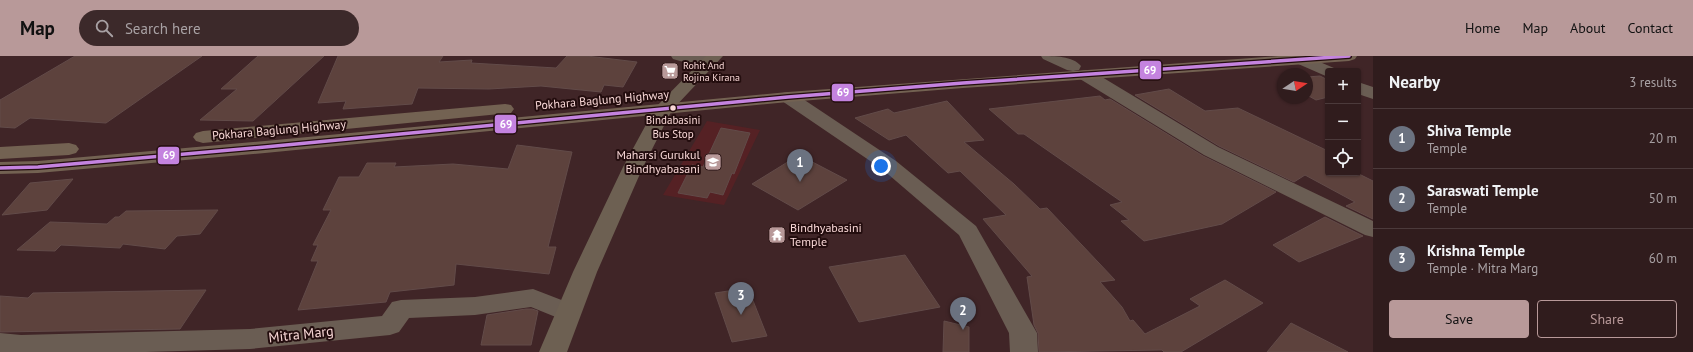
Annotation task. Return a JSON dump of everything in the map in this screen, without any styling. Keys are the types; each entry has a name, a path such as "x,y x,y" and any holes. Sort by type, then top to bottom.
{"highway":[{"name":"Pokhara Baglung Highway","path":"0,153 51,151 672,101 788,98 1079,71 1205,56"},
{"name":"Pokhara Baglung Highway","path":"0,168 38,167 280,145 880,77 1079,71 1302,60 1349,56"}],"main road":[{"path":"553,352 585,272 630,174 672,101 713,57"}],"street":[{"path":"679,56 713,57"},
{"path":"1049,56 1079,71 1211,151 1373,230"},
{"path":"1302,60 1325,71"},
{"path":"1361,88 1373,94"},
{"path":"788,98 889,165 968,231 1023,333 1024,352"},
{"name":"Mitra Marg","path":"11,347 250,339 390,325 401,309 475,306 533,298 568,313"}],"shaded area":[{"name":"Maharsi Gurukul Bindhyabasani","path":"707,121 760,130 724,205 663,195"}],"building":[{"path":"75,56 202,56 106,123 30,118 15,128 0,127 0,100"},
{"path":"258,56 324,56 253,121 200,120 237,89 221,89"},
{"path":"338,56 443,56 439,62 472,60 471,63 556,68 567,56 587,56 637,62 623,87 604,85 601,92 541,86 489,89 418,88 412,104 343,109 346,101 318,103"},
{"path":"1320,76 1325,78 1325,98 1316,100 1313,98 1313,77"},
{"path":"1169,89 1205,111 1238,108 1325,150 1325,176 1361,175 1373,181 1373,219 1346,206 1355,202 1305,175 1294,182 1219,146 1135,95"},
{"path":"1100,96 1105,100 1110,99 1203,156 1276,192 1222,224 1144,241 1121,221 1129,220 1110,205 1122,202 1024,134 1018,134 989,109"},
{"path":"947,101 984,140 964,142 1014,184 1040,209 1047,208 1115,280 1100,282 1122,307 1130,321 1133,320 1145,334 1200,306 1190,299 1225,280 1263,303 1181,352 1164,352 1162,350 1039,352 1038,333 1034,325 1027,277 1032,276 983,219 1006,215 960,171 948,173 906,135 889,140 855,118 888,109 894,113"},
{"path":"721,128 750,133 734,174 732,173 723,195 710,192 707,198 678,193 692,165 703,167"},
{"path":"517,145 572,152 548,247 556,247 549,274 456,264 454,285 390,292 386,302 298,310 318,261 311,261 318,245 313,245 331,210 323,210 339,177 359,177 367,163 396,163 394,167 453,164 508,169"},
{"path":"799,155 847,180 798,210 752,184"},
{"path":"73,179 47,210 2,215 30,183"},
{"path":"218,210 200,234 177,236 165,249 123,244 120,248 61,245 55,251 17,250 50,222 107,224 115,217 119,217 126,211"},
{"path":"1325,217 1363,236 1299,262 1273,245"},
{"path":"905,255 940,307 859,322 829,267"},
{"path":"748,288 767,336 732,342 715,293"},
{"path":"206,290 180,329 0,332 0,296 28,298 33,293"},
{"path":"526,309 538,311 531,345 481,345 487,315"},
{"path":"944,321 969,327 969,352 943,352"},
{"path":"1291,323 1348,352 1267,352"}],"transit line":[{"name":"69","path":"0,168 38,167 265,147 788,97 963,83 1349,56"}],"place":[{"name":"Rohit And Rojina Kirana","path":"670,71"},
{"name":"Bindabasini Bus Stop","path":"673,108"},
{"name":"Maharsi Gurukul Bindhyabasani","path":"713,162"},
{"name":"Shiva Temple","path":"800,182"},
{"name":"Bindhyabasini Temple","path":"777,235"},
{"name":"Krishna Temple","path":"741,315"},
{"name":"Saraswati Temple","path":"963,330"}]}
